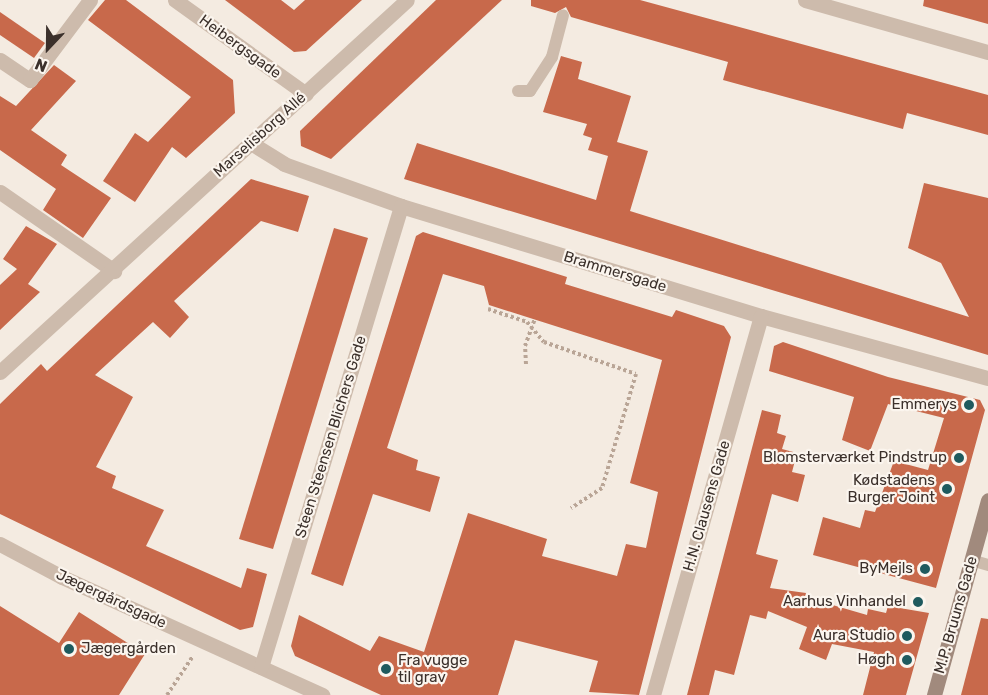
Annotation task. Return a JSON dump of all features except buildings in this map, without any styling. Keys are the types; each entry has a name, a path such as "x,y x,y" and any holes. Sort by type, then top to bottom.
{"street":[{"path":"0,60 30,80 90,0"},
{"name":"Heibergsgade","path":"175,0 306,94"},
{"name":"Marselisborg Allé","path":"0,372 114,271 407,0"},
{"path":"804,0 988,52"},
{"name":"Brammersgade","path":"251,144 284,164 400,206 760,316 988,378"},
{"path":"0,192 114,271"},
{"name":"Steen Steensen Blichers Gade","path":"261,667 400,206"},
{"name":"H.N. Clausens Gade","path":"653,695 760,316"},
{"name":"M.P. Bruuns Gade","path":"934,695 988,500"},
{"name":"Jægergårdsgade","path":"0,544 202,641 322,695"}],"lane":[{"path":"518,91 530,91 552,57 562,15"},
{"path":"972,560 988,565"}],"path":[{"path":"488,309 533,328 544,342 636,374 602,488 571,508"},
{"path":"526,364 525,346 535,319"},
{"path":"167,695 202,641"}],"place":[{"name":"Emmerys","path":"969,405"},
{"name":"Blomsterværket Pindstrup","path":"959,458"},
{"name":"Kødstadens Burger Joint","path":"947,489"},
{"name":"ByMejls","path":"925,569"},
{"name":"Aarhus Vinhandel","path":"918,602"},
{"name":"Aura Studio","path":"907,636"},
{"name":"Jægergården","path":"69,649"},
{"name":"Høgh","path":"907,660"},
{"name":"Fra vugge til grav","path":"386,669"}]}
